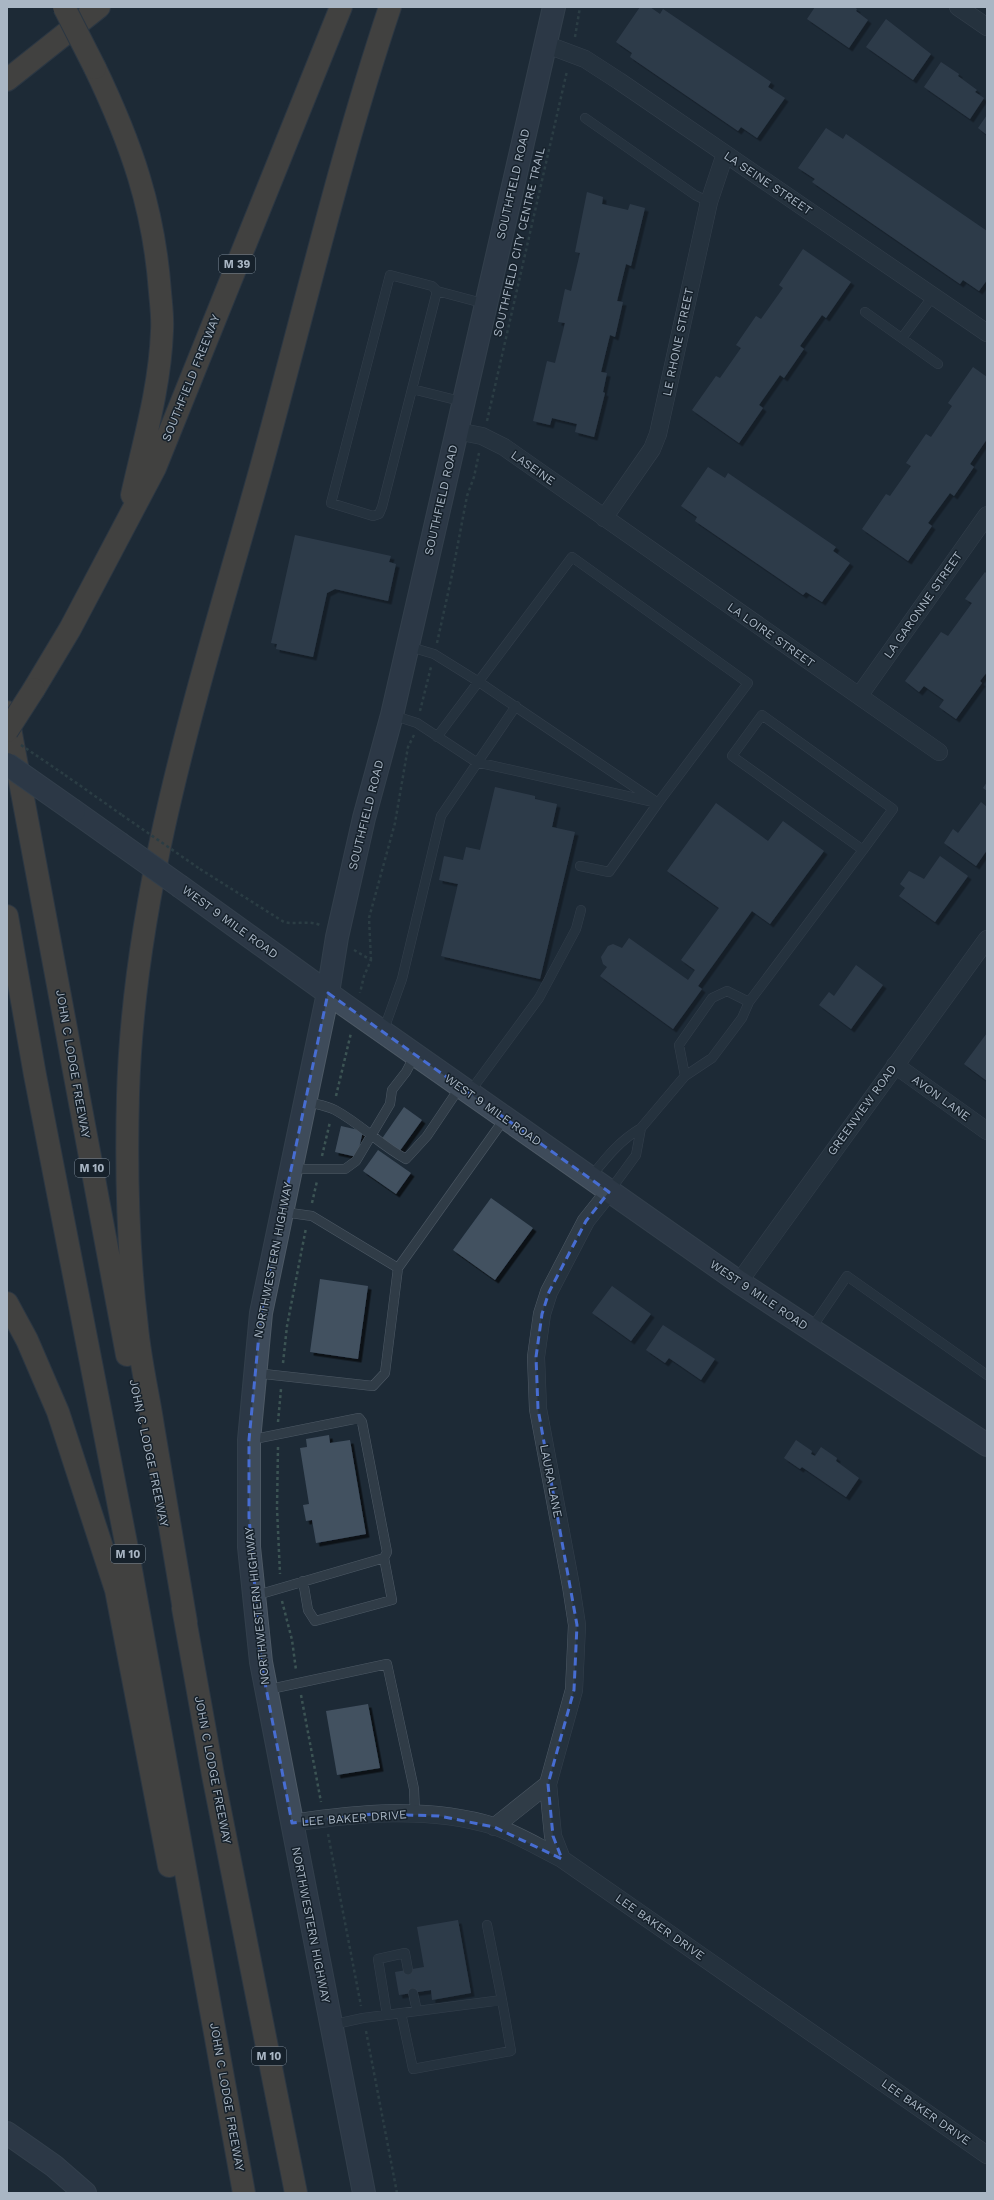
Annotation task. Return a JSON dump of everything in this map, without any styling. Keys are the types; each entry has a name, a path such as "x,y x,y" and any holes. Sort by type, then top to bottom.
{"highway":[{"path":"64,7 115,110 136,164 150,216 158,264 162,331 151,417 127,518"},
{"path":"7,80 99,7"},
{"name":"SOUTHFIELD FREEWAY","path":"13,737 127,518 155,468 341,7"},
{"path":"186,1622 137,1328 129,1215 128,1093 133,1030 144,931 165,824 186,736 285,380 358,107 390,7"},
{"name":"JOHN C LODGE FREEWAY","path":"7,712 122,1329 186,1622 213,1775 296,2193"},
{"name":"JOHN C LODGE FREEWAY","path":"7,916 35,1075 129,1561 244,2193"},
{"path":"7,1303 27,1340 58,1412 116,1590 177,1907 244,2193"}],"main road":[{"name":"SOUTHFIELD ROAD","path":"328,993 337,937 364,818 392,715 554,7"},
{"name":"WEST 9 MILE ROAD","path":"7,764 195,896 415,1055 739,1282 810,1330 985,1439"},
{"name":"NORTHWESTERN HIGHWAY","path":"328,993 261,1313 254,1373 249,1440 249,1547 266,1690 364,2193"},
{"path":"7,2133 54,2166 85,2193"}],"street":[{"path":"958,7 987,27"},
{"name":"LA SEINE STREET","path":"545,44 585,59 987,333"},
{"name":"LE RHONE STREET","path":"604,518 652,449 658,434 709,202 725,154"},
{"name":"LASEINE","path":"457,431 482,436 504,447 604,518"},
{"name":"LA GARONNE STREET","path":"859,696 987,515"},
{"name":"LA LOIRE STREET","path":"604,518 939,752"},
{"name":"GREENVIEW ROAD","path":"739,1282 987,939"},
{"name":"AVON LANE","path":"895,1065 987,1131"},
{"name":"LAURA LANE","path":"562,1859 553,1836 548,1784 574,1690 576,1625 571,1586 538,1409 535,1384 538,1335 548,1292 586,1221 609,1192"},
{"path":"494,1826 548,1784"},
{"name":"LEE BAKER DRIVE","path":"292,1823 374,1814 415,1814 465,1820 494,1826 562,1859 987,2155"}],"lane":[{"path":"585,118 695,195 709,202"},
{"path":"437,291 382,507 378,514 373,516 331,503 390,275 432,286 437,291 486,304"},
{"path":"902,338 933,296"},
{"path":"865,312 938,364"},
{"path":"412,389 464,402"},
{"path":"437,737 572,557 748,683 658,803 609,872 580,866"},
{"path":"407,646 434,654 479,682 658,803"},
{"path":"383,1032 402,979 440,816 516,706"},
{"path":"392,715 417,723 476,762 658,803"},
{"path":"590,1178 615,1147 626,1137 641,1128 685,1076 712,1058 742,1018 748,1002 893,809 762,715 732,756 862,850"},
{"path":"305,1101 333,1108 364,1128 371,1136 406,1159 465,1090 539,998 576,929 581,910"},
{"path":"685,1076 679,1045 712,998 727,991 748,1002"},
{"path":"291,1169 344,1168 356,1161 390,1104 392,1090 406,1072 415,1055"},
{"path":"254,1373 373,1386 384,1373 398,1268 505,1118"},
{"path":"609,1192 636,1155 641,1128"},
{"path":"281,1212 312,1216 398,1268"},
{"path":"810,1330 847,1276 987,1375"},
{"path":"249,1440 359,1418 362,1422 387,1552 384,1558 392,1600 316,1621 308,1610 303,1581"},
{"path":"254,1596 384,1558"},
{"path":"266,1690 387,1664 412,1781 415,1814"},
{"path":"401,2013 413,2069 511,2051 487,1925"},
{"path":"387,2015 378,1959 405,1953 408,1970"},
{"path":"413,1993 417,2011"},
{"path":"331,2025 387,2015 502,2000"}],"path":[{"path":"574,38 580,7"},
{"name":"SOUTHFIELD CITY CENTRE TRAIL","path":"488,416 567,72"},
{"path":"436,644 477,458"},
{"path":"420,713 431,666"},
{"path":"364,976 372,960 369,918 395,823 408,747 413,736"},
{"path":"13,737 200,869 284,922 289,924 309,922 320,925"},
{"path":"356,952 372,960"},
{"path":"343,1066 348,1047"},
{"path":"301,1696 320,1795"},
{"path":"328,1839 361,2009"},
{"path":"365,2027 397,2193"}],"highlighted area":[{"path":"328,993 609,1192 586,1221 549,1292 542,1314 536,1357 538,1409 577,1625 574,1690 548,1784 553,1836 562,1859 494,1827 439,1816 374,1814 292,1823 261,1662 249,1517 249,1440 254,1373 261,1313"}],"building":[{"path":"640,7 650,7 660,14 663,9 771,82 768,87 785,98 757,138 741,127 738,131 630,57 632,53 616,42"},
{"path":"815,7 854,7 857,9 856,11 868,20 849,48 807,19"},
{"path":"886,19 931,54 913,80 866,47"},
{"path":"941,62 959,74 958,76 977,90 975,92 984,98 970,119 924,87"},
{"path":"987,115 987,135 978,128"},
{"path":"826,128 843,139 846,134 987,231 987,280 979,291 963,280 960,284 812,182 815,179 798,168"},
{"path":"587,192 603,197 602,204 628,210 630,204 645,208 631,266 626,264 617,301 623,302 615,337 610,335 601,372 607,373 603,392 605,393 594,437 575,432 577,424 552,418 550,425 533,421 547,361 555,363 565,323 558,322 565,289 571,291 580,253 575,252"},
{"path":"803,249 851,282 826,318 822,315 800,346 804,349 784,378 780,375 759,405 763,408 739,443 692,410 716,376 720,378 741,348 736,345 756,316 761,319 783,288 779,285"},
{"path":"973,367 987,377 987,439 970,464 974,467 954,496 950,493 928,523 932,526 908,561 862,529 886,494 890,496 911,466 906,463 926,434 931,437 952,406 948,403"},
{"path":"708,467 725,478 728,473 836,547 833,551 850,563 822,602 806,592 803,595 695,521 697,517 681,506"},
{"path":"295,535 391,556 389,562 396,564 388,601 335,589 327,593 313,657 276,649 277,644 271,643"},
{"path":"985,572 987,574 987,672 980,681 982,683 956,719 939,707 944,700 924,686 919,692 905,681 941,632 948,636 972,603 965,599"},
{"path":"987,782 987,791 983,788"},
{"path":"495,787 535,796 535,799 557,804 552,827 575,832 540,979 441,956 458,884 439,880 444,856 463,860 466,847 480,850"},
{"path":"981,802 987,807 987,850 976,866 944,843 953,829 958,833"},
{"path":"716,803 768,841 783,821 824,851 770,924 752,911 698,986 702,989 673,1029 600,976 607,967 603,964 601,957 608,946 613,944 622,948 629,938 688,980 695,970 681,960 719,908 667,871"},
{"path":"940,856 968,876 935,922 899,896 905,888 900,884 909,871 924,879"},
{"path":"856,965 883,985 851,1029 819,1005 829,992 834,996"},
{"path":"987,1033 987,1081 964,1064"},
{"path":"404,1107 422,1120 399,1152 381,1140"},
{"path":"341,1126 363,1131 357,1157 335,1152"},
{"path":"378,1150 411,1173 396,1194 363,1171"},
{"path":"491,1198 533,1228 495,1280 453,1250"},
{"path":"320,1279 368,1286 358,1359 310,1352"},
{"path":"612,1286 651,1314 631,1341 592,1313"},
{"path":"663,1325 715,1359 701,1380 669,1358 665,1363 646,1350"},
{"path":"329,1435 330,1443 350,1440 366,1534 316,1543 312,1520 306,1521 303,1505 309,1504 300,1448 307,1447 306,1439"},
{"path":"796,1440 812,1451 811,1454 815,1456 821,1447 837,1458 836,1461 859,1478 846,1497 802,1467 800,1469 784,1458"},
{"path":"368,1704 380,1768 337,1775 326,1711"},
{"path":"458,1920 471,1993 432,2000 431,1990 399,1995 395,1972 424,1967 417,1927"}]}
